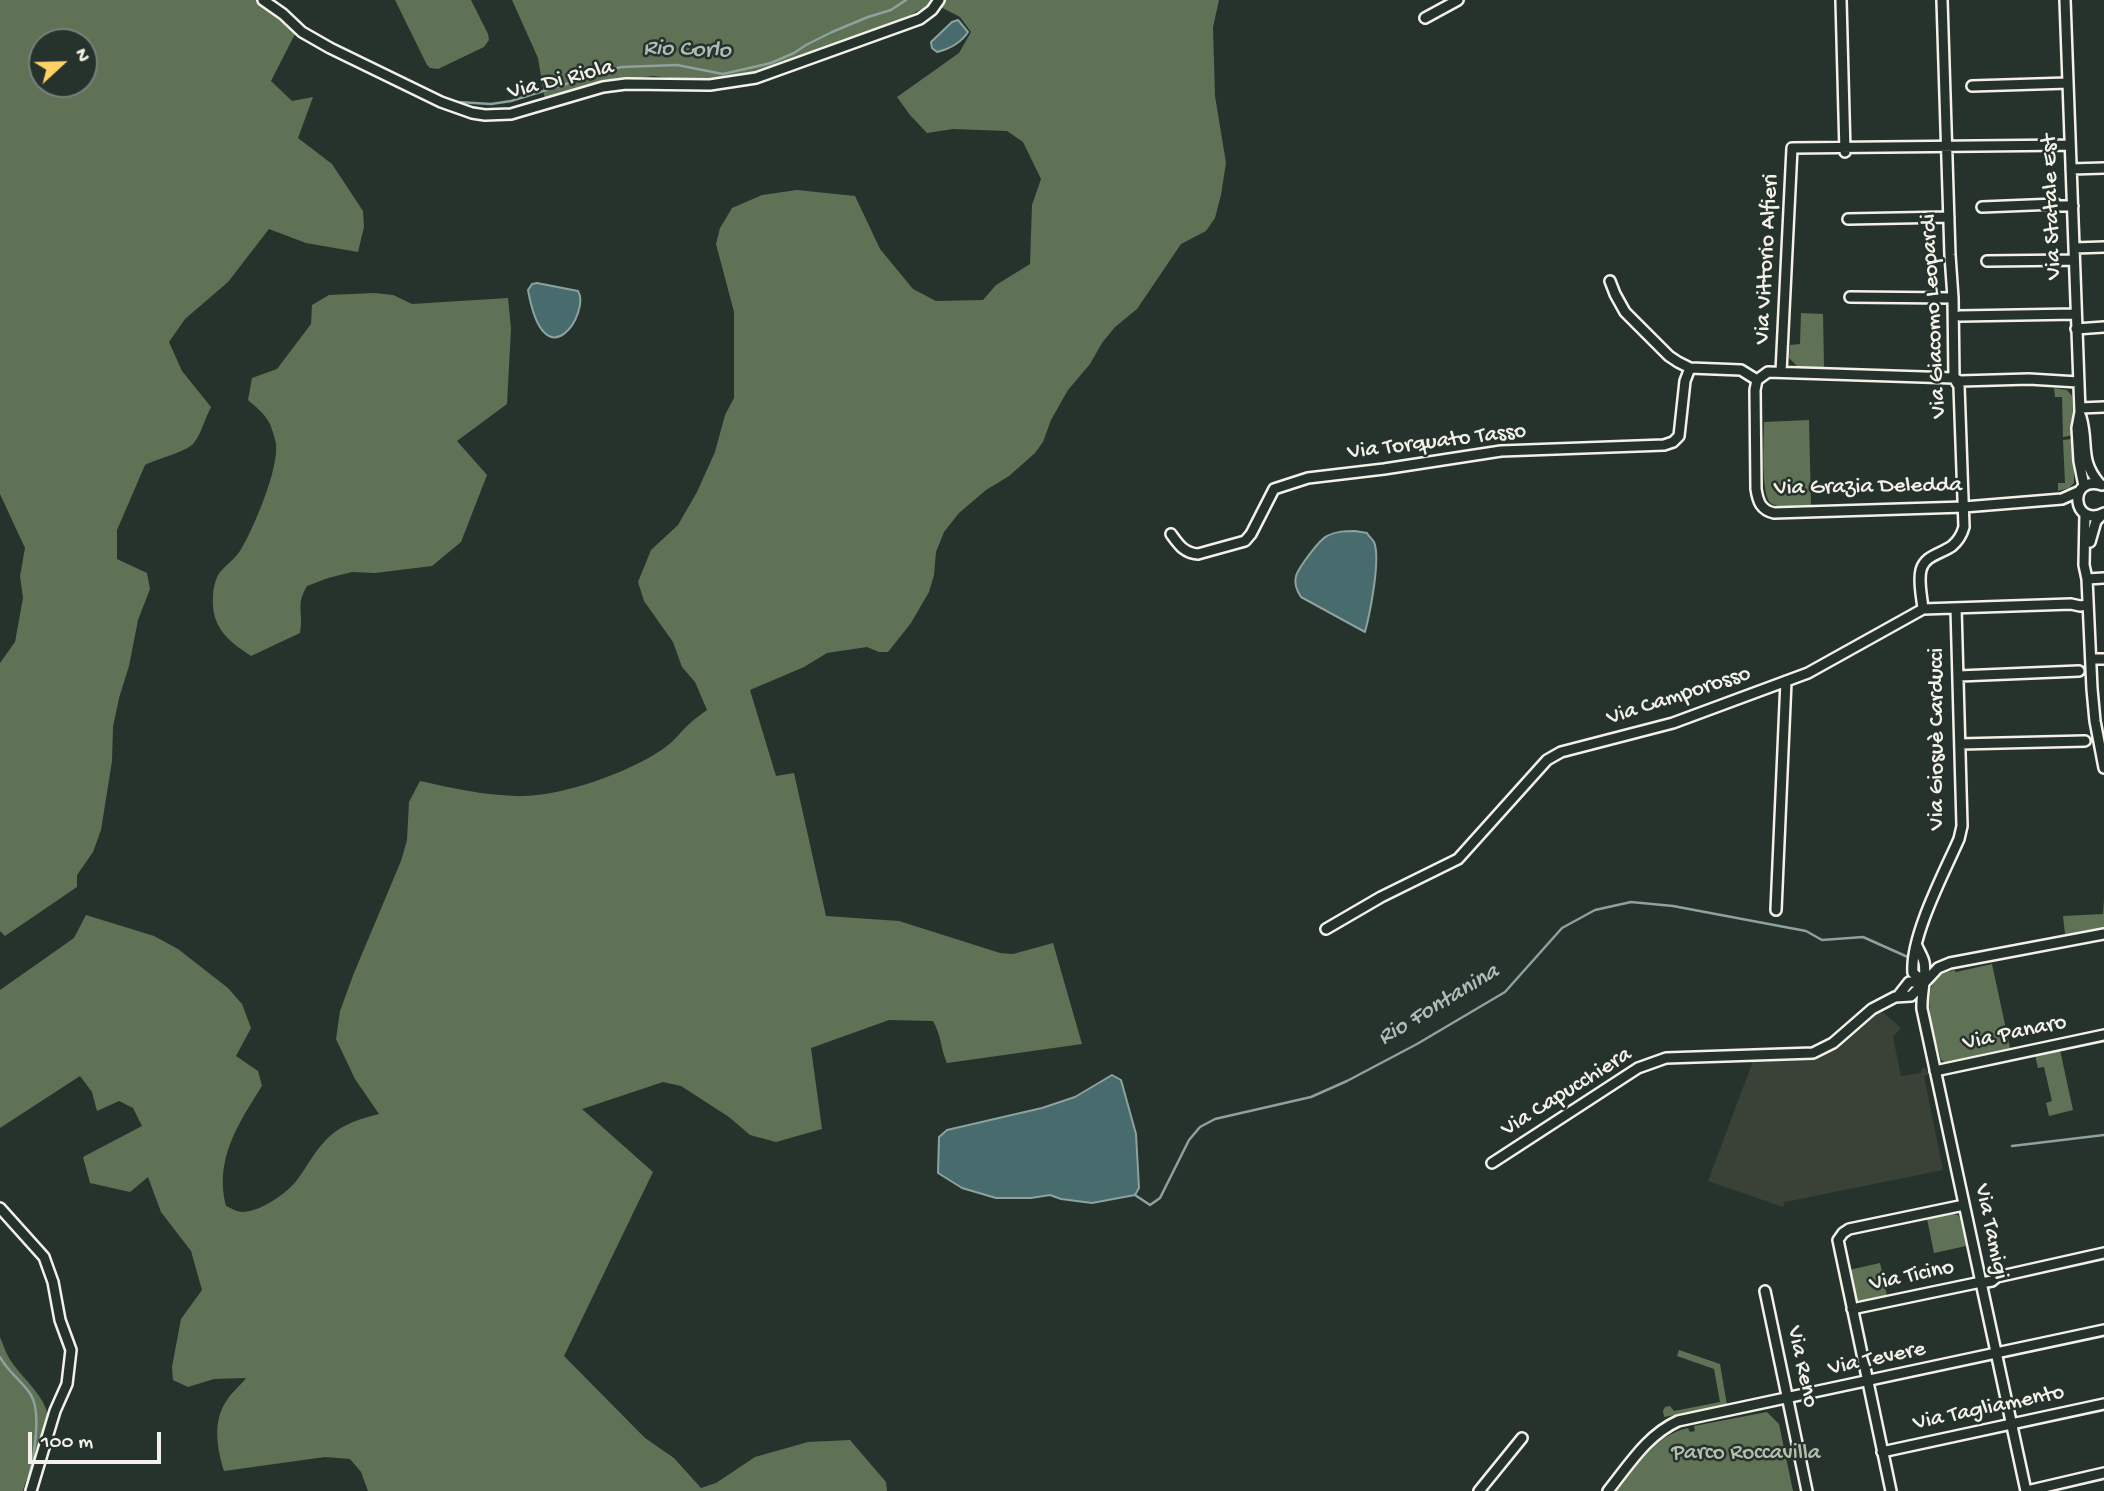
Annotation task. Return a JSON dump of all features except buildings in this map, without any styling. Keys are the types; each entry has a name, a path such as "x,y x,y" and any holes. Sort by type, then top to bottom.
{"street":[{"name":"Via Di Riola","path":"263,0 302,32 404,85 472,113 498,115 511,114 603,87 626,84 710,85 756,78 920,19 932,10 939,0"},
{"name":"Via Di Riola","path":"274,0 283,14"},
{"path":"1425,18 1458,0"},
{"path":"1841,0 1845,151 2070,145"},
{"name":"Via Giacomo Leopardi","path":"1923,609 1920,583 1922,568 1926,561 1952,546 1961,536 1964,527 1959,386 1954,378 1942,0"},
{"name":"Via Statale Est","path":"2065,0 2080,410 2087,465 2102,485"},
{"path":"1972,86 2068,83"},
{"name":"Via Vittorio Alfieri","path":"1781,372 1792,148 1845,151"},
{"path":"2071,169 2104,168"},
{"path":"1982,207 2056,204 2073,206"},
{"path":"1848,219 1949,216"},
{"path":"2074,248 2104,247"},
{"path":"1987,261 2074,260"},
{"path":"1610,281 1630,317 1669,356 1690,368 1741,370 1757,380 1768,372 1781,372 1954,378 1959,381 2029,379 2078,382"},
{"path":"1850,297 1953,298"},
{"path":"1960,316 2076,314"},
{"path":"2076,328 2104,327"},
{"name":"Via Torquato Tasso","path":"1171,534 1183,550 1190,554 1245,541 1274,489 1308,478 1502,450 1664,445 1679,436 1685,382 1690,368"},
{"name":"Via Grazia Deledda","path":"1757,380 1756,489 1760,504 1767,511 1774,513 1964,507 2062,499 2082,488"},
{"path":"2080,410 2104,407"},
{"name":"Via Statale Est","path":"2078,504 2082,488 2077,428 2080,410"},
{"name":"Via Statale Est","path":"2082,488 2093,482 2102,485"},
{"name":"Via Grazia Deledda","path":"2062,499 2078,504"},
{"path":"2078,504 2085,514 2084,565 2087,579"},
{"path":"2085,514 2103,514"},
{"path":"2103,514 2096,521 2090,537 2087,579 2095,721 2104,768"},
{"path":"2087,579 2104,578"},
{"name":"Via Camporosso","path":"1326,929 1381,897 1458,859 1553,755 1673,723 1808,673 1923,609 2088,605"},
{"name":"Via Giosuè Carducci","path":"1925,982 1914,958 1921,926 1959,839 1962,826 1956,608"},
{"path":"2091,659 2104,659"},
{"path":"1959,676 2079,671"},
{"path":"1776,910 1786,681"},
{"path":"1960,744 2085,741"},
{"path":"1917,946 1938,968 1962,960 2104,934"},
{"name":"Via Giosuè Carducci","path":"1917,946 1924,962 1925,982"},
{"name":"Via Capucchiera","path":"1492,1163 1638,1069 1666,1058 1814,1053 1833,1043 1871,1009 1898,996 1911,996 1938,968"},
{"name":"Via Tamigi","path":"1925,982 1922,1009 2027,1491"},
{"name":"Via Panaro","path":"1935,1071 2104,1035"},
{"path":"1891,1491 1838,1242 1840,1235 1849,1229 1964,1205"},
{"path":"0,1208 44,1257 53,1282 60,1320 71,1349 67,1384 55,1411 31,1491"},
{"name":"Via Ticino","path":"1852,1309 1992,1281 1997,1277 2104,1253"},
{"name":"Via Reno","path":"1765,1292 1807,1491"},
{"name":"Via Tevere","path":"1608,1491 1650,1438 1678,1422 2104,1330"},
{"name":"Via Tagliamento","path":"1882,1451 2104,1404"},
{"path":"1479,1491 1522,1437"},
{"path":"2027,1491 2104,1474"}],"shaded area":[{"path":"1879,1009 1901,1028 1893,1037 1901,1076 1921,1073 1922,1069 1926,1068 1928,1074 1924,1076 1943,1170 1785,1202 1783,1207 1708,1181 1753,1061 1811,1059 1819,1056 1840,1045"}],"green space":[{"path":"0,0 260,0 295,34 271,81 292,101 313,97 298,138 332,164 363,211 364,227 358,252 306,243 269,229 228,282 185,319 169,342 182,371 211,407 193,444 145,465 117,530 117,559 147,573 150,589 138,620 113,727 112,761 101,830 93,852 77,875 77,887 5,936 0,931 0,663 15,642 23,598 20,576 25,548 0,494"},
{"path":"395,0 471,0 489,40 484,47 438,69 430,68"},
{"path":"512,0 1219,0 1213,27 1215,96 1226,163 1215,218 1206,231 1181,244 1137,309 1115,327 1102,343 1090,364 1068,390 1035,453 959,513 944,532 936,552 929,592 911,623 888,652 867,647 827,653 804,667 750,690 776,776 794,773 826,916 899,921 1000,953 1013,954 1053,943 1082,1044 947,1063 933,1021 889,1020 811,1048 822,1129 776,1142 750,1135 729,1117 681,1086 663,1082 582,1109 653,1172 564,1356 645,1438 674,1458 701,1488 716,1483 755,1457 808,1442 850,1440 886,1482 887,1491 368,1491 361,1472 350,1459 325,1457 224,1471 218,1444 219,1417 229,1397 246,1378 214,1379 188,1387 173,1380 172,1367 181,1319 202,1290 191,1251 161,1212 148,1177 130,1192 90,1183 83,1157 142,1126 133,1108 119,1101 97,1111 92,1092 80,1076 0,1128 0,990 74,938 86,915 154,936 178,949 228,988 242,1004 251,1028 236,1056 258,1071 262,1086 230,1143 223,1173 223,1189 226,1206 242,1212 257,1209 272,1201 292,1185 330,1136 347,1125 379,1114 355,1079 336,1039 340,1011 401,861 407,840 409,802 420,781 479,793 533,796 552,793 612,775 648,758 666,747 707,710 695,682 682,667 673,642 644,601 638,582 651,550 678,525 697,492 715,452 725,415 734,398 734,312 716,244 720,228 732,208 762,195 797,190 855,196 880,249 913,289 936,301 983,300 996,285 1030,264 1032,205 1041,179 1023,142 1007,131 953,129 927,133 897,97 959,53 971,32 960,17 933,3 892,25 788,66 729,79 696,81 653,76 632,79 546,106 538,58"},
{"path":"329,295 393,295 412,304 508,298 511,329 507,404 457,441 487,475 461,542 432,566 375,573 352,572 307,586 301,604 300,633 251,656 222,632 215,616 213,596 218,575 240,551 252,529 264,499 276,455 276,444 268,420 248,400 252,378 277,369 311,324 312,305"},
{"path":"1801,313 1823,314 1824,368 1798,367 1789,358 1790,345 1800,344"},
{"path":"2054,388 2067,390 2072,396 2074,435 2063,437 2062,397 2055,397"},
{"path":"1809,420 1811,505 1776,506 1768,499 1764,479 1764,422"},
{"path":"2072,439 2074,483 2069,488 2058,491 2058,483 2065,483 2063,440"},
{"path":"2104,899 2104,927 2065,934 2063,916 2103,914"},
{"path":"1992,964 2010,1048 1945,1062 1941,1060 1930,1017 1932,985 1938,977 1954,970 1956,972"},
{"path":"2060,1050 2073,1110 2049,1116 2046,1103 2052,1101 2044,1067 2038,1068 2035,1055"},
{"path":"1958,1215 1960,1219 1966,1246 1934,1253 1927,1219"},
{"path":"1880,1263 1887,1296 1856,1300 1849,1270"},
{"path":"0,1337 9,1358 43,1402 48,1418 46,1434 23,1491 0,1491"},
{"path":"1679,1350 1720,1364 1727,1405 1664,1417 1665,1407 1670,1406 1674,1411 1720,1402 1714,1369 1677,1356"},
{"name":"Parco Roccavilla","path":"1767,1412 1779,1424 1793,1491 1617,1491 1656,1444 1666,1437 1688,1428 1690,1432 1695,1431 1694,1426"}],"water":[{"path":"958,20 968,32 954,45 937,52 932,48 931,42 952,22"},
{"path":"532,284 578,291 578,313 564,334 555,337 545,333 536,318 528,290"},
{"path":"1337,532 1367,533 1376,550 1374,586 1365,632 1301,597 1295,581 1301,567 1323,538"},
{"path":"1112,1075 1121,1080 1136,1134 1139,1188 1135,1195 1092,1203 1050,1195 996,1198 962,1188 938,1173 939,1137 947,1130 1042,1108 1075,1097"}],"waterway":[{"name":"Rio Corlo","path":"458,102 491,104 511,101 621,67 677,65 723,74 771,63 832,32 891,10 906,0"},
{"name":"Rio Fontanina","path":"1135,1195 1150,1205 1160,1198 1189,1140 1200,1127 1215,1119 1311,1097 1417,1044 1505,992 1562,928 1595,910 1631,902 1673,906 1806,931 1822,940 1863,937 1910,958"},
{"path":"2012,1146 2104,1135"},
{"path":"0,1357 31,1395 34,1404 35,1443 25,1491"}]}
